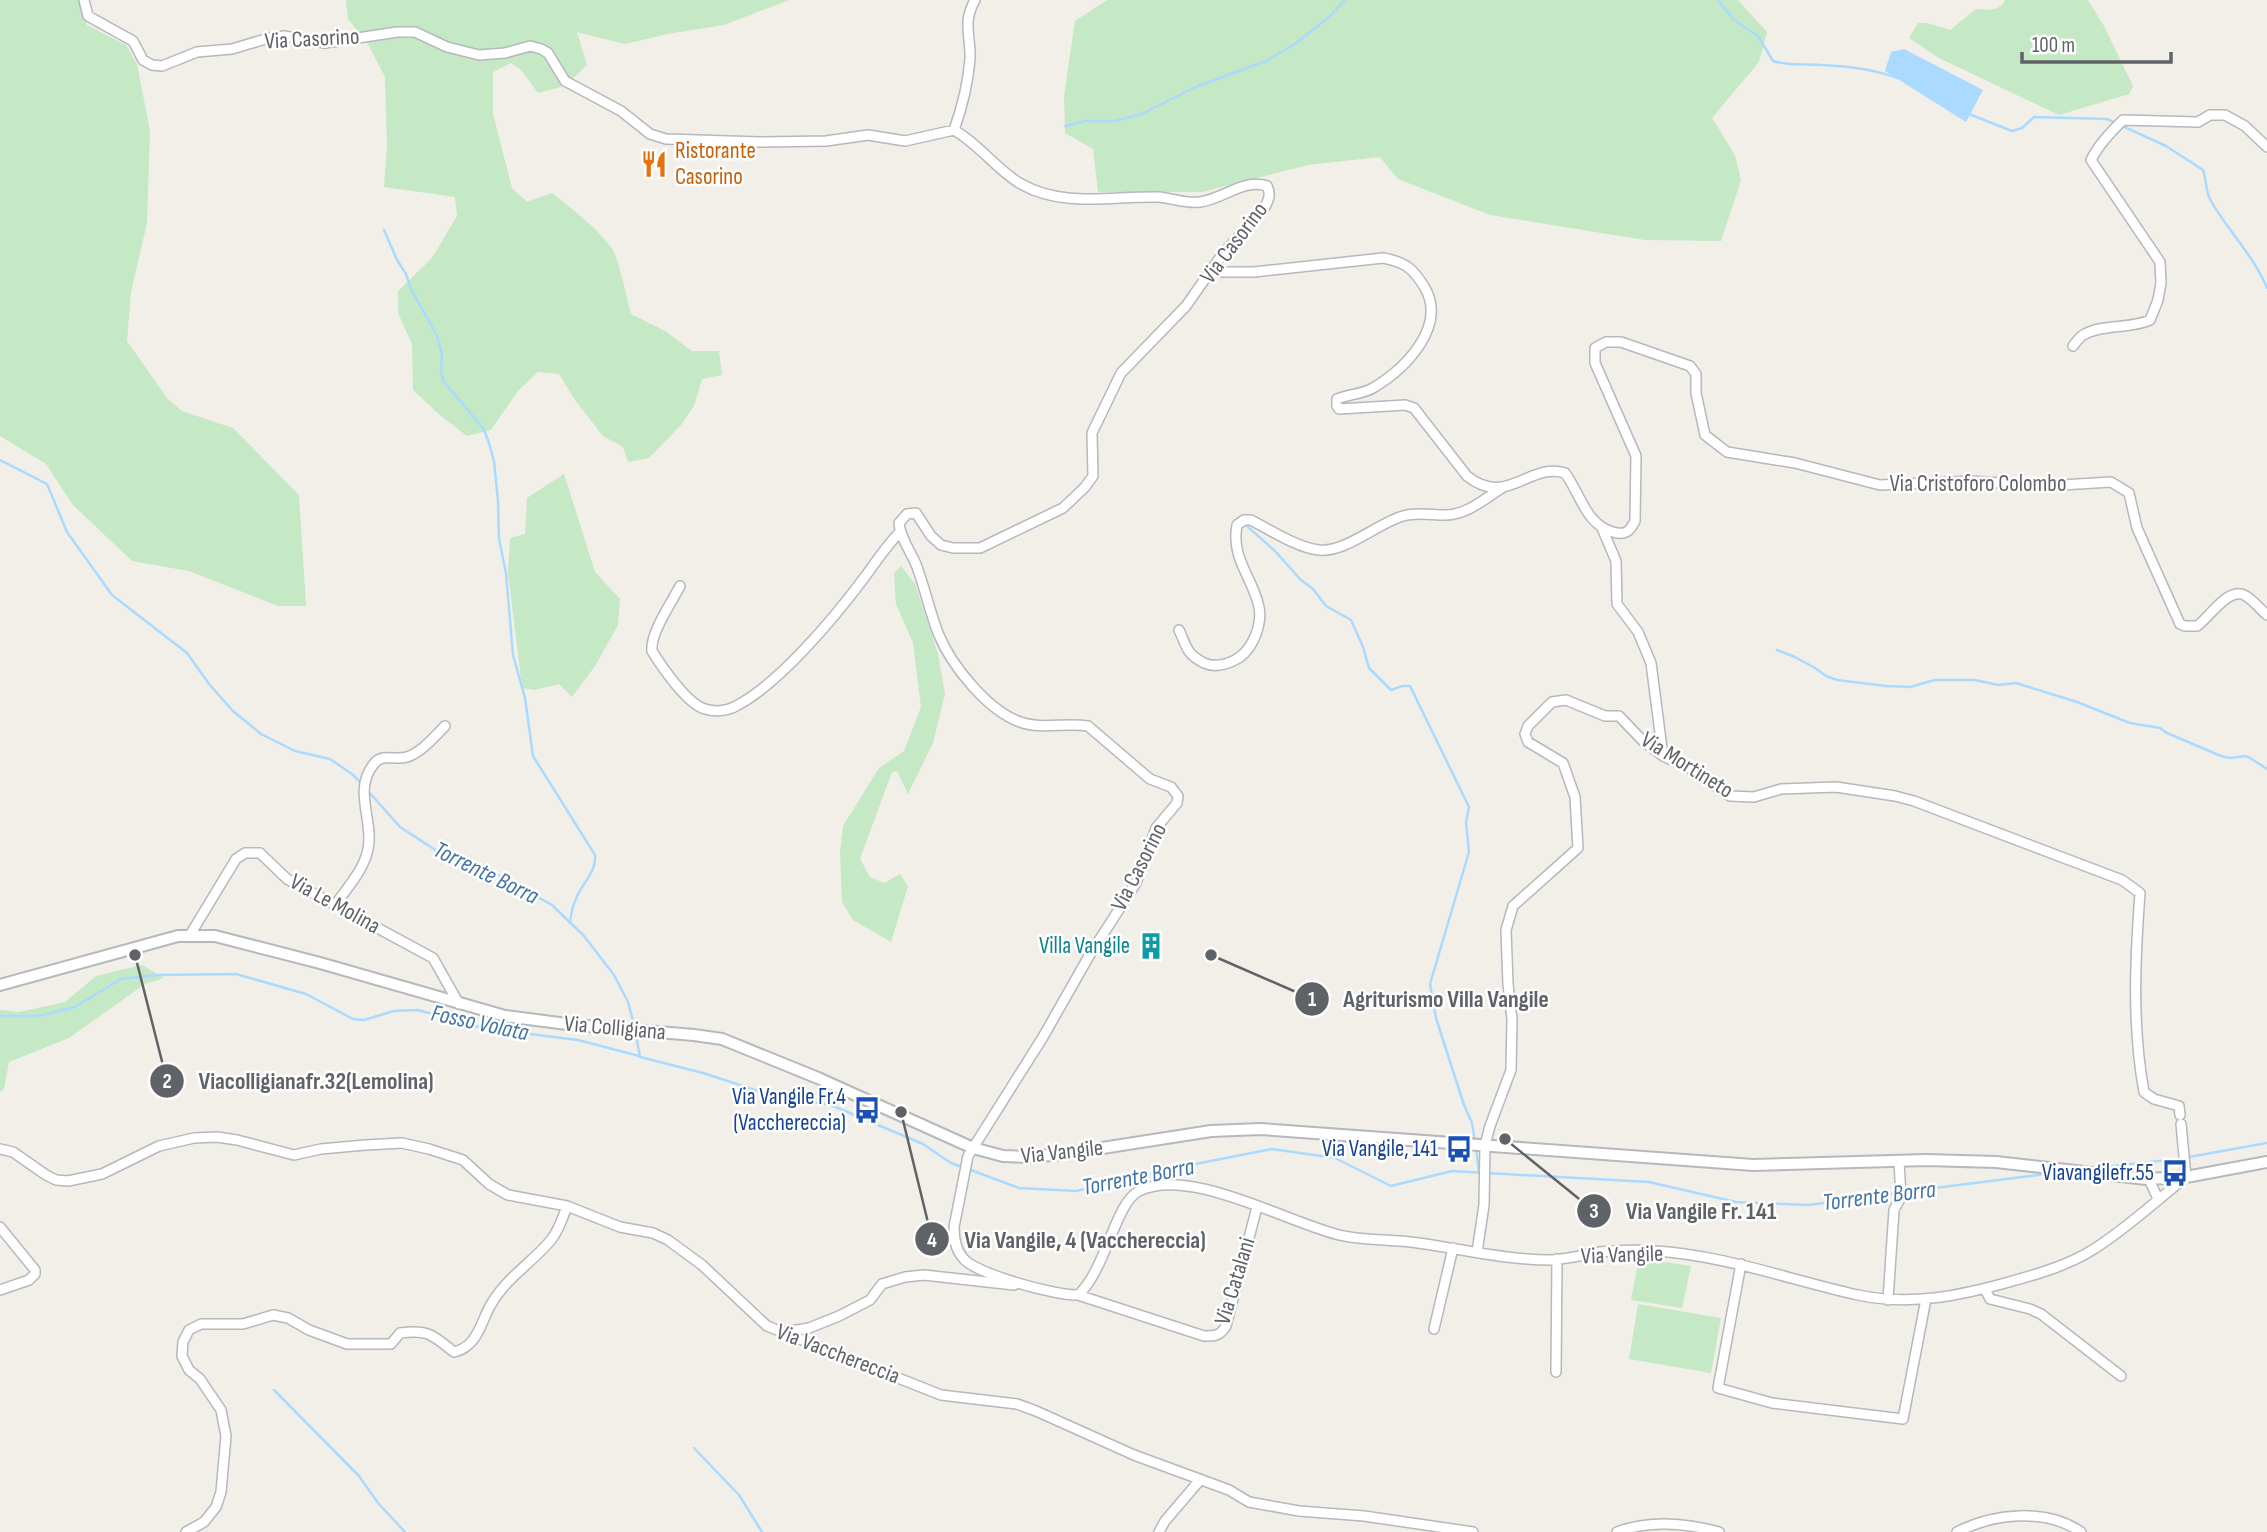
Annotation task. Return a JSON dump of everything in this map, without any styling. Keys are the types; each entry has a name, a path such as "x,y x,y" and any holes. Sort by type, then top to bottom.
{"street":[{"name":"Via Casorino","path":"84,0 89,16 133,41 143,60 152,65 162,66 197,52 232,50 284,36 325,43 397,32 415,32 447,47 479,55 530,47 541,48 548,53 565,81 621,111 650,134 666,139 826,141 868,135 905,141 954,130 1018,182 1058,198 1084,200 1160,197 1200,202 1253,184 1267,186 1270,191 1265,207 1221,256 1186,306 1121,373 1092,433 1093,476 1063,508 980,548 941,545 934,540 916,513 907,513 899,523 900,531 924,584 939,634 974,689 1017,721 1033,726 1088,726 1150,779 1171,787 1178,796 1177,803 1156,828 1136,883 970,1152"},
{"path":"954,130 962,106 970,58 968,13 975,0"},
{"path":"2073,346 2085,334 2111,327 2142,324 2150,320 2158,300 2161,283 2160,262 2091,160 2097,149 2123,120 2198,122 2210,115 2225,115 2245,126 2267,147"},
{"path":"1210,272 1254,272 1383,258 1401,261 1416,274 1431,299 1431,317 1426,333 1418,351 1401,366 1371,390 1337,399 1337,406 1339,409 1405,405 1414,408 1467,476 1488,488 1504,487"},
{"name":"Via Cristoforo Colombo","path":"1602,528 1624,534 1635,521 1636,456 1595,363 1595,348 1606,342 1621,342 1690,366 1696,374 1696,393 1705,435 1727,452 1795,463 1880,485 1971,481 2045,486 2111,482 2129,494 2137,528 2180,624 2197,626 2229,596 2238,593 2245,595 2267,615"},
{"path":"1179,630 1190,655 1208,665 1223,666 1241,657 1252,643 1258,629 1259,605 1239,557 1235,540 1237,525 1244,520 1251,520 1308,548 1322,551 1341,545 1402,516 1447,516 1465,513 1504,487 1549,471 1564,473 1586,509 1602,528 1616,561 1617,604 1638,632 1651,663 1663,756"},
{"path":"680,586 655,635 652,651 691,702 707,710 725,710 750,698 786,667 826,625 900,531"},
{"name":"Via Mortineto","path":"1477,1252 1484,1205 1485,1145 1511,1069 1512,1019 1506,930 1513,906 1578,848 1575,797 1563,763 1528,742 1525,734 1528,726 1552,702 1566,700 1605,716 1619,716 1643,741 1663,756 1689,768 1730,796 1754,797 1781,789 1836,787 1895,796 2122,880 2140,893 2135,957 2137,1052 2144,1092 2154,1099 2179,1106 2186,1177"},
{"path":"335,905 362,867 369,848 363,795 365,778 374,763 382,757 405,758 418,752 445,726"},
{"name":"Via Le Molina","path":"190,935 236,859 245,853 260,853 287,879 433,958 458,1004"},
{"name":"Via Colligiana","path":"0,985 152,943 190,935 215,936 320,963 458,1004 526,1020 713,1037 736,1043 970,1152"},
{"name":"Via Vangile","path":"970,1152 1028,1157 1211,1132 1261,1129 1753,1165 1926,1160 1996,1161 2114,1177 2150,1179 2186,1177 2267,1162"},
{"name":"Via Vacchereccia","path":"0,1149 13,1152 56,1180 68,1181 102,1174 159,1146 194,1138 237,1140 294,1155 321,1149 401,1143 429,1149 463,1160 489,1184 508,1195 567,1206 620,1227 653,1233 668,1240 702,1265 767,1326 941,1395 1017,1404 1134,1455 1229,1490 1249,1502 1299,1511 1364,1516 1473,1532"},
{"path":"970,1152 954,1227 957,1248 964,1259 972,1266 1029,1286 1078,1295"},
{"path":"1888,1300 1894,1210 1900,1197 1899,1161"},
{"name":"Via Vangile","path":"1078,1295 1087,1287 1104,1257 1124,1206 1141,1190 1156,1186 1194,1186 1218,1191 1335,1234 1522,1259 1557,1259 1612,1251 1651,1251 1741,1265 1857,1295 1888,1300 1926,1299 1985,1289 2036,1275 2086,1254 2186,1177"},
{"path":"2150,1179 2158,1199"},
{"path":"186,1532 204,1522 216,1507 221,1492 226,1436 221,1410 200,1379 189,1370 182,1356 183,1342 189,1330 201,1324 243,1324 273,1315 288,1318 309,1330 347,1344 391,1344 400,1333 411,1332 437,1337 454,1352 464,1350 475,1338 490,1307 509,1278 530,1262 552,1238 567,1206"},
{"name":"Via Catalani","path":"1078,1295 1204,1336 1216,1336 1226,1326 1257,1207"},
{"path":"0,1227 35,1270 30,1280 0,1290"},
{"path":"1434,1329 1453,1248"},
{"path":"1556,1372 1557,1259"},
{"path":"1741,1265 1718,1388 1772,1403 1903,1419 1926,1299"},
{"path":"784,1332 809,1328 839,1317 870,1300 882,1284 905,1277 924,1275 1029,1286"},
{"path":"1985,1289 1990,1299 2030,1309 2053,1321 2122,1376"},
{"path":"1159,1532 1200,1480"},
{"path":"1957,1532 1983,1520 2027,1517 2046,1517 2061,1521 2081,1532"},
{"path":"1616,1532 1651,1524 1687,1526 1719,1532"}],"green space":[{"path":"0,0 78,0 87,25 126,45 137,64 150,131 147,223 131,292 127,341 167,398 182,411 233,428 299,495 306,606 278,606 189,571 132,561 72,504 46,464 0,436"},
{"path":"346,0 789,0 724,25 625,44 577,32 587,65 565,86 538,93 522,71 511,63 493,72 493,114 512,188 527,202 552,193 601,235 615,255 631,314 665,331 692,351 719,351 722,375 702,379 694,406 681,425 649,458 628,462 623,447 603,436 559,374 538,372 518,391 491,430 467,436 413,390 412,344 398,313 398,291 432,258 457,216 455,197 384,187 387,146 385,77 368,44 348,19"},
{"path":"1107,0 1738,0 1767,32 1759,62 1712,118 1735,155 1741,180 1721,241 1645,240 1490,215 1398,179 1380,157 1308,165 1202,192 1098,192 1093,149 1065,133 1064,96 1075,21"},
{"path":"2005,0 2088,0 2104,26 2133,86 2129,94 2059,115 1939,58 1909,38 1918,23 1950,30 1976,9 1997,8"},
{"path":"564,474 595,572 620,599 618,625 595,666 572,697 559,684 534,690 522,688 508,572 510,538 525,534 527,498"},
{"path":"901,566 915,584 938,654 945,694 933,743 908,794 897,771 892,772 860,859 870,877 884,883 900,874 908,886 891,942 853,920 842,902 840,852 843,826 879,768 904,751 921,707 913,643 896,604 894,573"},
{"path":"142,965 164,978 145,984 69,1038 9,1062 4,1089 0,1092 0,1010 19,1012 65,1002 96,976"},
{"path":"1639,1258 1691,1266 1682,1308 1631,1300"},
{"path":"1638,1304 1721,1318 1711,1373 1629,1359"}],"water":[{"path":"1904,49 1983,90 1966,122 1885,71 1891,52"}],"waterway":[{"path":"1065,126 1085,121 1114,121 1142,114 1198,86 1266,61 1295,44 1329,17 1345,0"},
{"path":"1718,0 1734,20 1758,36 1773,61 1860,68 1897,78"},
{"path":"1969,114 2012,131 2022,128 2034,117 2107,119 2166,146 2203,170 2211,201 2255,265 2267,288"},
{"path":"384,230 411,289 437,336 444,382 483,428 494,461 499,539 506,573 513,655 525,698 533,756 595,855 594,867 578,894 570,923"},
{"name":"Torrente Borra","path":"0,460 47,484 67,532 112,595 187,653 233,711 261,734 295,751 330,759 361,783"},
{"path":"1247,526 1313,589 1326,606 1351,620 1369,668 1391,690 1410,686 1469,807 1466,822 1469,852 1430,984 1436,1018 1472,1123 1475,1142"},
{"path":"1777,650 1837,680 1910,687 1935,680 1975,680 1998,685 2016,683 2077,702 2130,723 2160,728 2221,756 2245,756 2267,769"},
{"name":"Torrente Borra","path":"368,791 400,827 437,851 502,877 552,905 584,936 614,975 628,1002 634,1025"},
{"name":"Fosso Volata","path":"0,1016 39,1016 75,1007 121,979 156,975 236,974 306,994 353,1019 364,1020 394,1011 418,1010 482,1028 578,1040 639,1056"},
{"name":"Torrente Borra","path":"636,1035 640,1057 703,1073 774,1096 831,1105 923,1144 951,1163 962,1167"},
{"name":"Torrente Borra","path":"2189,1157 2267,1143"},
{"path":"1476,1148 1479,1173"},
{"name":"Torrente Borra","path":"968,1169 1019,1188 1076,1191 1272,1149 1335,1158 1391,1186 1452,1171 1649,1182 1736,1202 1809,1205 1897,1193"},
{"name":"Torrente Borra","path":"2094,1168 2177,1159"},
{"name":"Torrente Borra","path":"1903,1192 2053,1173"},
{"path":"274,1390 359,1476 378,1503 405,1532"},
{"path":"694,1448 739,1495 762,1532"}],"place":[{"name":"Ristorante Casorino","path":"654,164"},
{"name":"Villa Vangile","path":"1151,946"},
{"name":"Viacolligianafr.32(Lemolina)","path":"135,955"},
{"name":"Agriturismo Villa Vangile","path":"1211,955"},
{"name":"Via Vangile Fr.4 (Vacchereccia)","path":"867,1110"},
{"name":"Via Vangile, 4 (Vacchereccia)","path":"901,1112"},
{"name":"Via Vangile Fr. 141","path":"1505,1139"},
{"name":"Via Vangile, 141","path":"1459,1149"},
{"name":"Viavangilefr.55","path":"2175,1173"}]}
